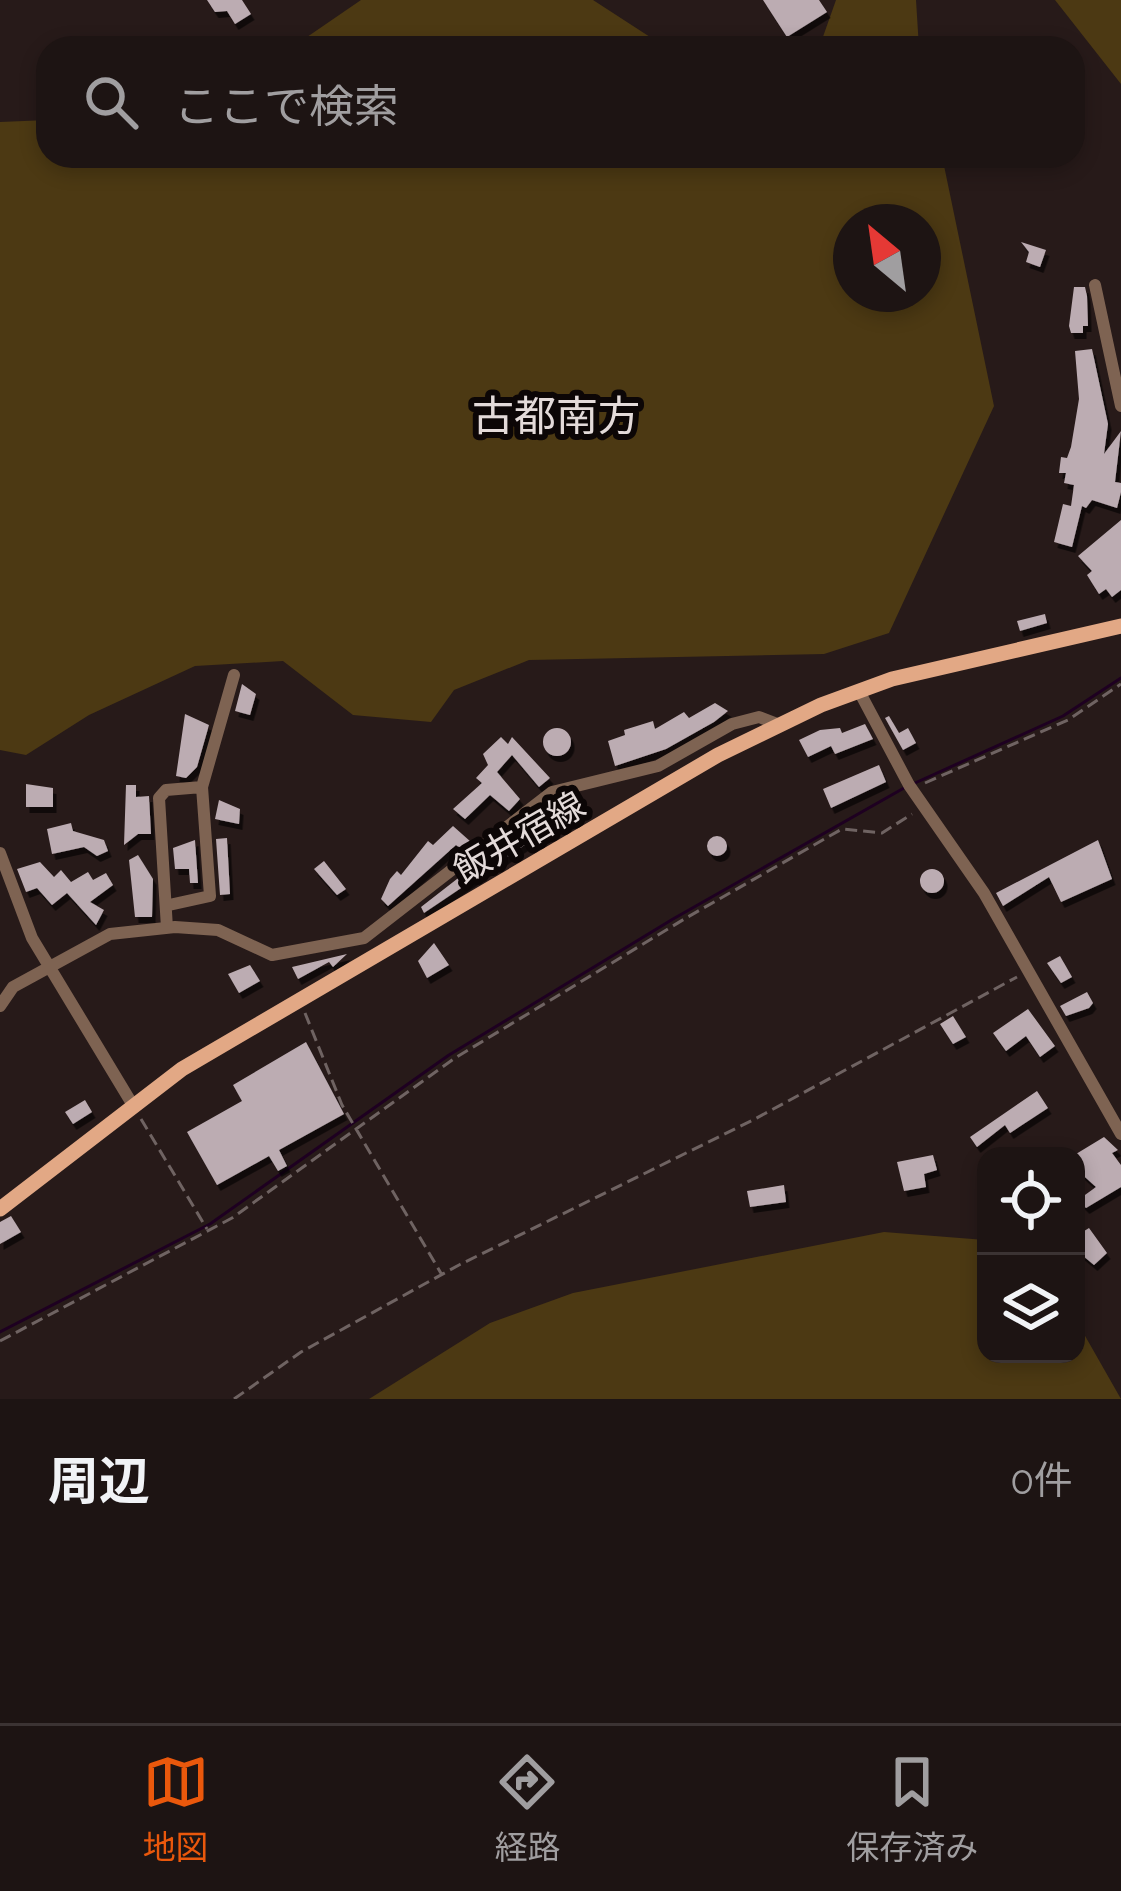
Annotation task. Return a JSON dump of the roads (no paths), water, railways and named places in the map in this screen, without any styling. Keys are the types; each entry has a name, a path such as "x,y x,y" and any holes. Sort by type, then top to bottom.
{"main road":[{"name":"飯井宿線","path":"0,1209 182,1069 780,724 859,691 957,659 1121,626"}],"street":[{"path":"1095,284 1121,406"},
{"path":"169,905 210,896 202,787 234,675"},
{"path":"859,691 913,790 1030,970 1121,1134"},
{"path":"0,1006 13,987 110,934 218,929 272,955 364,938 552,791 658,766 731,724 759,717 780,724"},
{"path":"167,928 159,798 166,790 202,787"},
{"path":"0,853 48,966 134,1107"}],"waterway":[{"path":"915,783 1063,716 1121,678"},
{"path":"0,1332 210,1224 449,1055 673,919 904,788"}],"district":[{"name":"古都南方","path":"556,416"}]}
